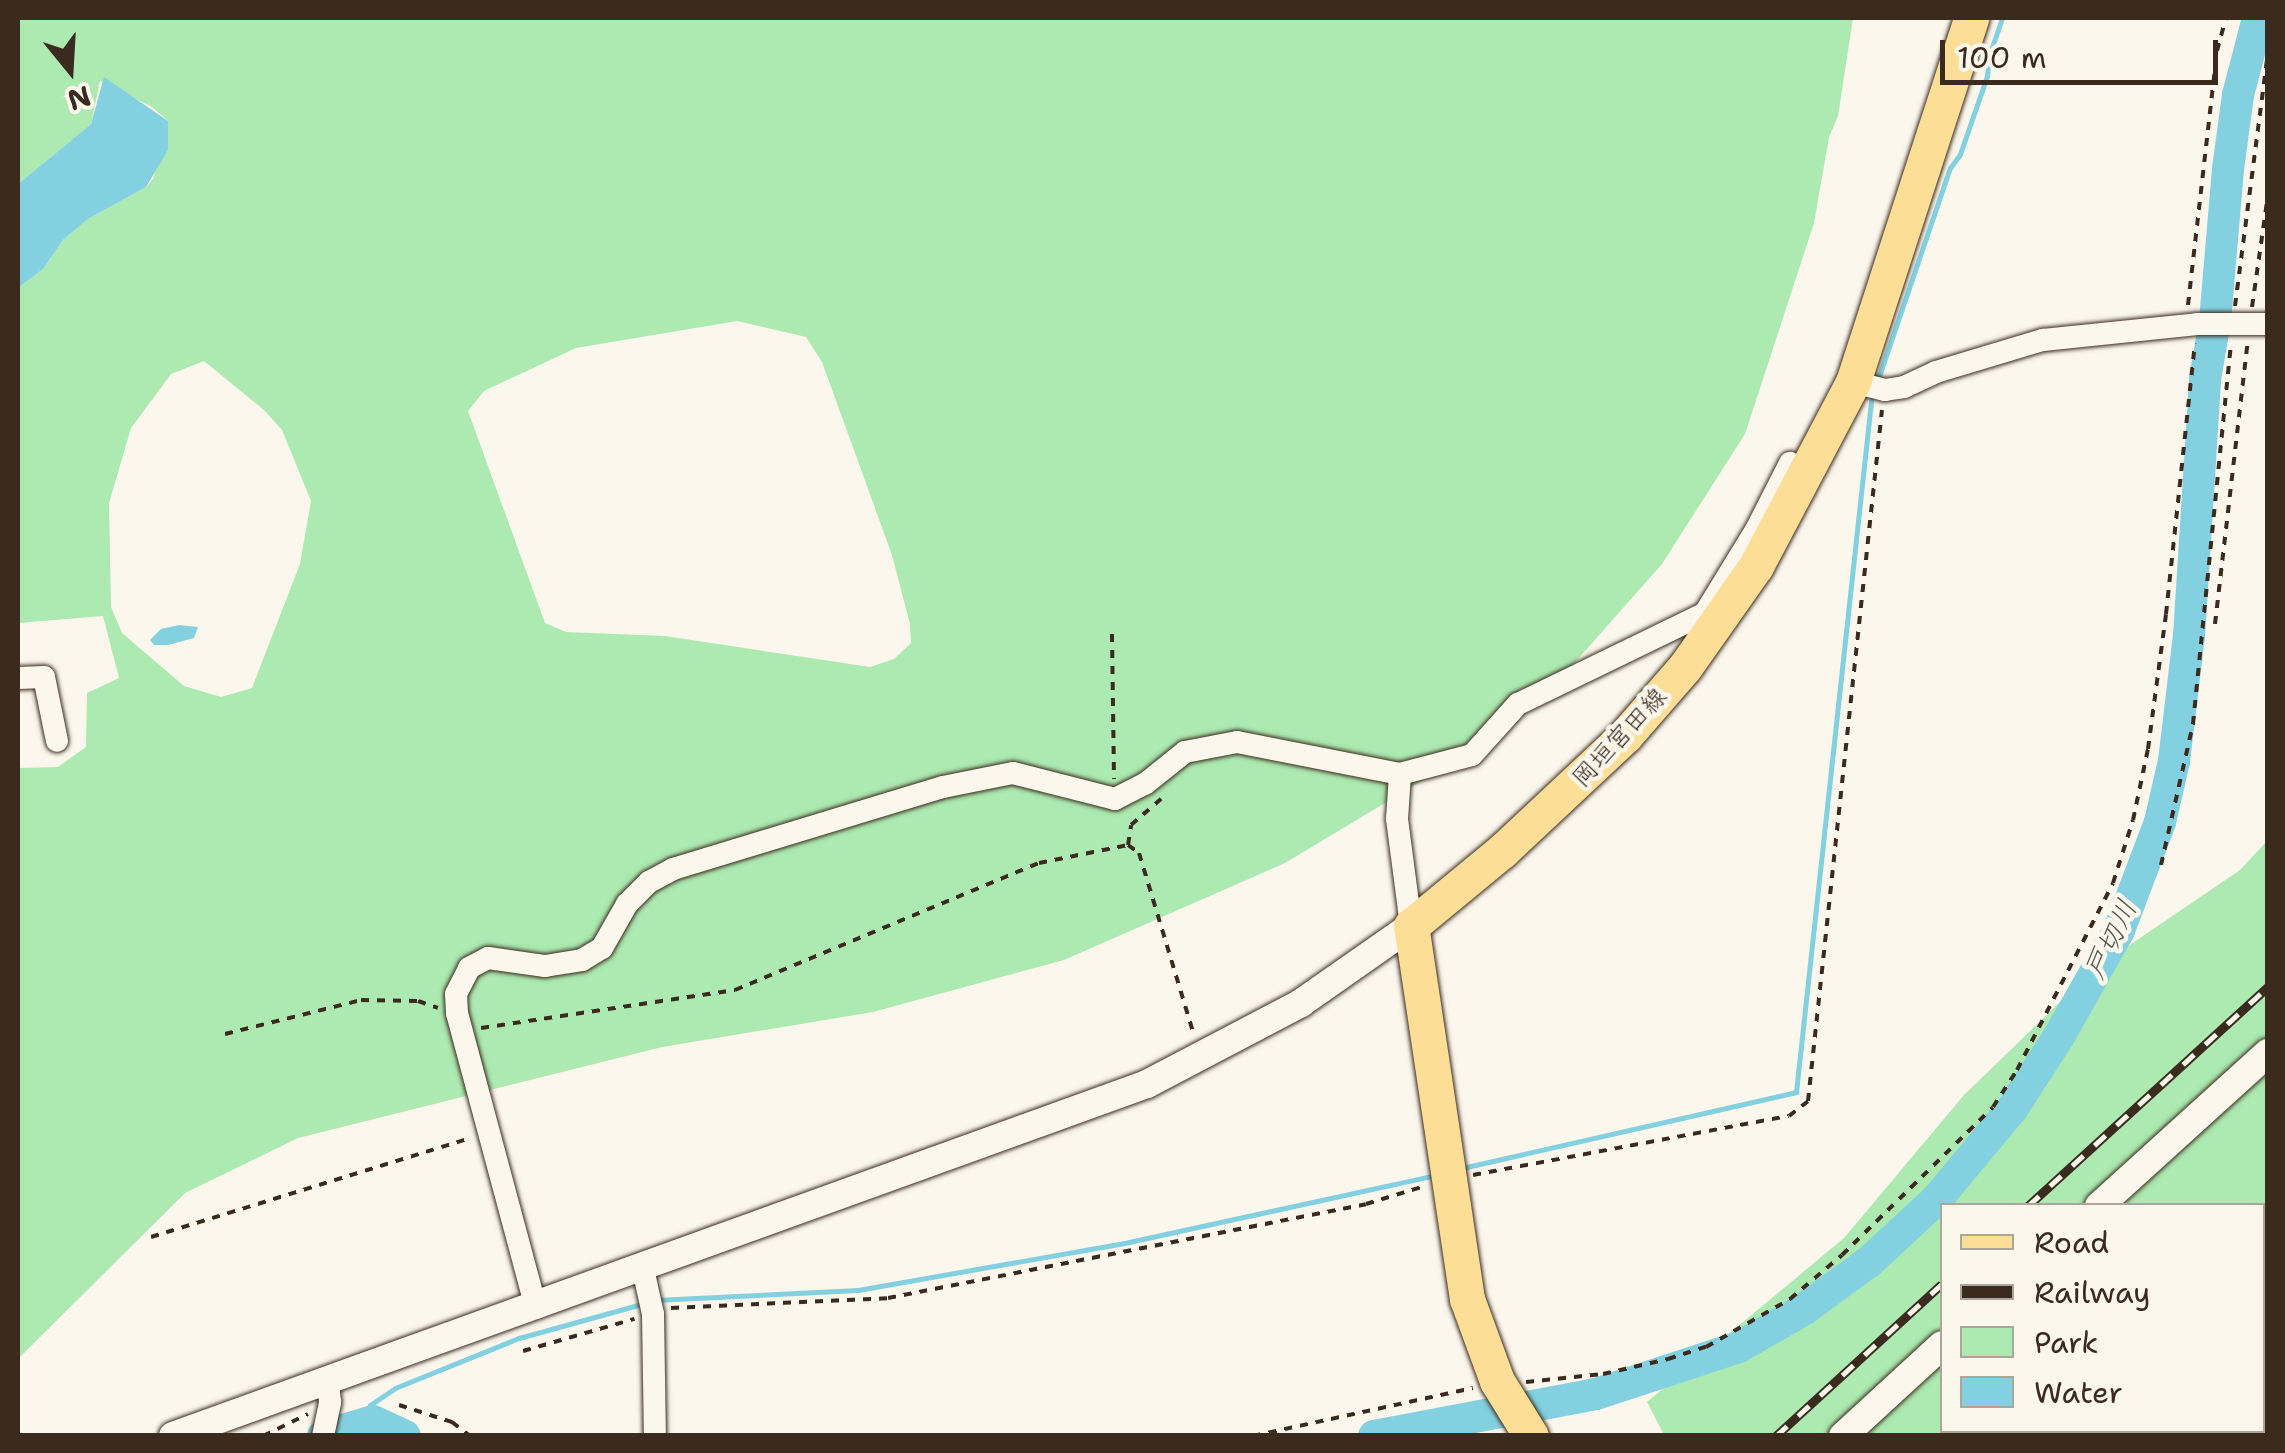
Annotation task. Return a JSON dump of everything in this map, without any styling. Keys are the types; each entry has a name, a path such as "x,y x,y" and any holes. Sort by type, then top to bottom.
{"main road":[{"name":"岡垣宮田線","path":"1411,926 1565,794 1685,667 1756,566 1869,386 1971,18"},
{"path":"1411,926 1466,1299 1500,1386 1528,1430"}],"street":[{"path":"1869,386 2043,340 2191,324 2250,324"},
{"path":"536,1308 460,1025 456,994 469,968 488,958 546,966 582,960 602,948 627,904 649,882 673,869 943,787 1013,773 1114,799 1145,784 1185,752 1237,742 1400,774 1472,755 1518,704 1705,613 1757,528 1790,462"},
{"path":"18,678 44,677 57,741"},
{"path":"174,1436 329,1392 536,1308 1088,1108 1202,1057 1301,1003 1411,926 1397,819 1400,774"},
{"path":"2101,1203 2268,1053"},
{"path":"643,1269 654,1314 655,1436"},
{"path":"1843,1436 1940,1348"},
{"path":"322,1436 329,1392"}],"path":[{"path":"1252,1436 1500,1386 1603,1374 1706,1347 1790,1299 1842,1255 1993,1106 2018,1070 2113,883 2133,820 2148,749 2166,614 2216,51 2226,18"},
{"path":"2214,624 2250,324 2268,53"},
{"path":"2162,866 2193,724 2268,195"},
{"path":"523,1351 666,1308 888,1298 1366,1204 1446,1180 1789,1116 1808,1101 1869,386"},
{"path":"1112,634 1114,799"},
{"path":"226,1034 361,1000 418,1001 460,1025 735,990 1038,863 1128,846 1139,854 1202,1057"},
{"path":"150,1237 490,1132"},
{"path":"263,1436 329,1392"},
{"path":"399,1404 452,1422 470,1436"}],"green space":[{"path":"18,18 1853,18 1838,116 1829,137 1814,223 1745,434 1662,564 1554,686 1440,770 1285,863 1064,960 873,1012 662,1047 298,1138 185,1193 18,1359 18,768 58,767 86,747 87,693 119,678 103,616 18,623 18,288 43,269 63,240 88,219 146,187 153,179 168,121 152,107 100,81 91,124 18,184","holes":["737,321 806,337 822,362 892,555 910,624 911,643 894,659 870,667 665,636 566,632 545,623 468,411 484,391 576,348","204,361 264,410 282,430 311,501 300,564 252,688 221,697 184,686 122,633 111,607 109,503 131,428 171,374"]},
{"path":"2267,841 2267,1435 1664,1435 1647,1402 1844,1238 1964,1095 2093,970 2240,870"}],"water":[{"path":"104,77 168,121 168,150 146,187 88,219 63,240 43,269 18,288 18,184 91,124"},
{"path":"179,625 198,627 194,638 168,645 154,645 150,640 161,629"}],"waterway":[{"path":"1877,382 1950,168 1960,154 1987,76 1989,56 2002,18"},
{"name":"戸切川","path":"1374,1436 1596,1394 1739,1347 1803,1310 1870,1261 1937,1199 2012,1109 2058,1038 2119,930 2160,822 2174,761 2189,636 2205,379 2215,321 2228,169 2238,95 2258,18"},
{"path":"1462,1168 1796,1092 1872,392"},
{"path":"655,1300 858,1290 1129,1242 1437,1175"},
{"path":"373,1421 370,1405 395,1388 519,1338 645,1303"},
{"name":"戸切川","path":"323,1436 373,1421 405,1436"}],"railway":[{"path":"2031,1203 2268,987"},
{"path":"1776,1436 1940,1286"}]}
